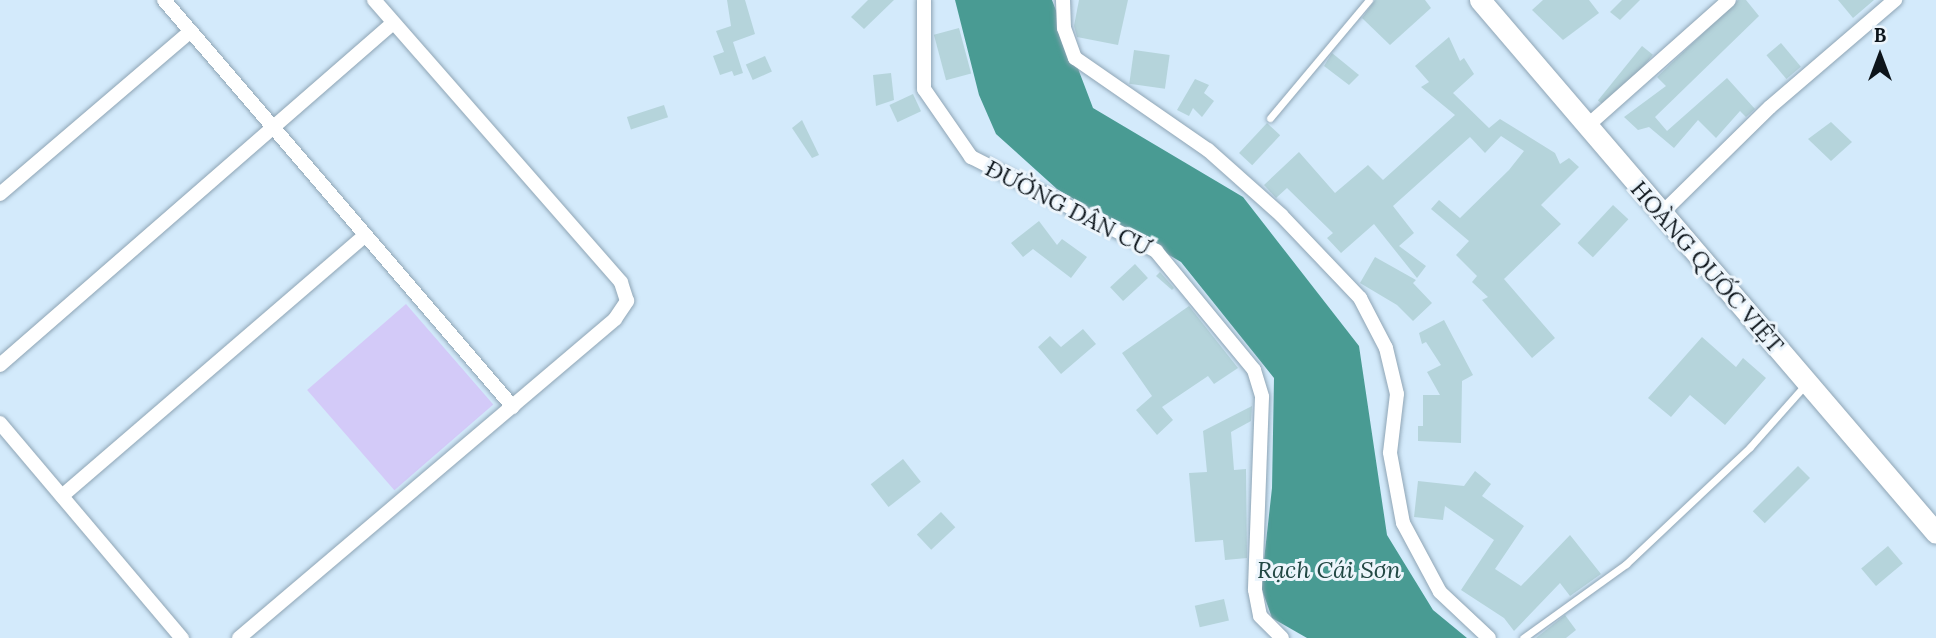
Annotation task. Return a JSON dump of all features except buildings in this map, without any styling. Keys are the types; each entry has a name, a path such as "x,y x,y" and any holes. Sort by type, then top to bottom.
{"street":[{"path":"164,0 513,407"},
{"path":"239,638 615,319 627,302 621,282 374,0"},
{"name":"ĐƯỜNG DÂN CƯ","path":"924,0 924,89 971,157 1156,251 1254,370 1262,397 1255,590 1260,616 1282,638"},
{"path":"1063,0 1064,28 1075,58 1208,150 1281,215 1360,298 1386,348 1396,394 1390,453 1403,523 1440,592 1489,638"},
{"name":"HOÀNG QUỐC VIỆT","path":"1480,0 1936,533"},
{"path":"1586,127 1729,0"},
{"path":"1662,213 1769,107 1895,0"},
{"path":"0,365 393,23"},
{"path":"0,194 191,31"},
{"path":"62,496 365,235"},
{"path":"0,423 182,638"}],"lane":[{"path":"1270,118 1369,0"},
{"path":"1523,638 1626,564 1750,447 1807,383"}],"shaded area":[{"path":"406,304 493,404 394,490 307,390"}],"water":[{"name":"Rạch Cái Sơn","path":"955,0 1052,0 1093,108 1243,197 1359,346 1387,535 1433,610 1467,638 1307,638 1272,618 1261,587 1272,488 1274,378 1181,262 1057,189 996,134 979,95"}]}
